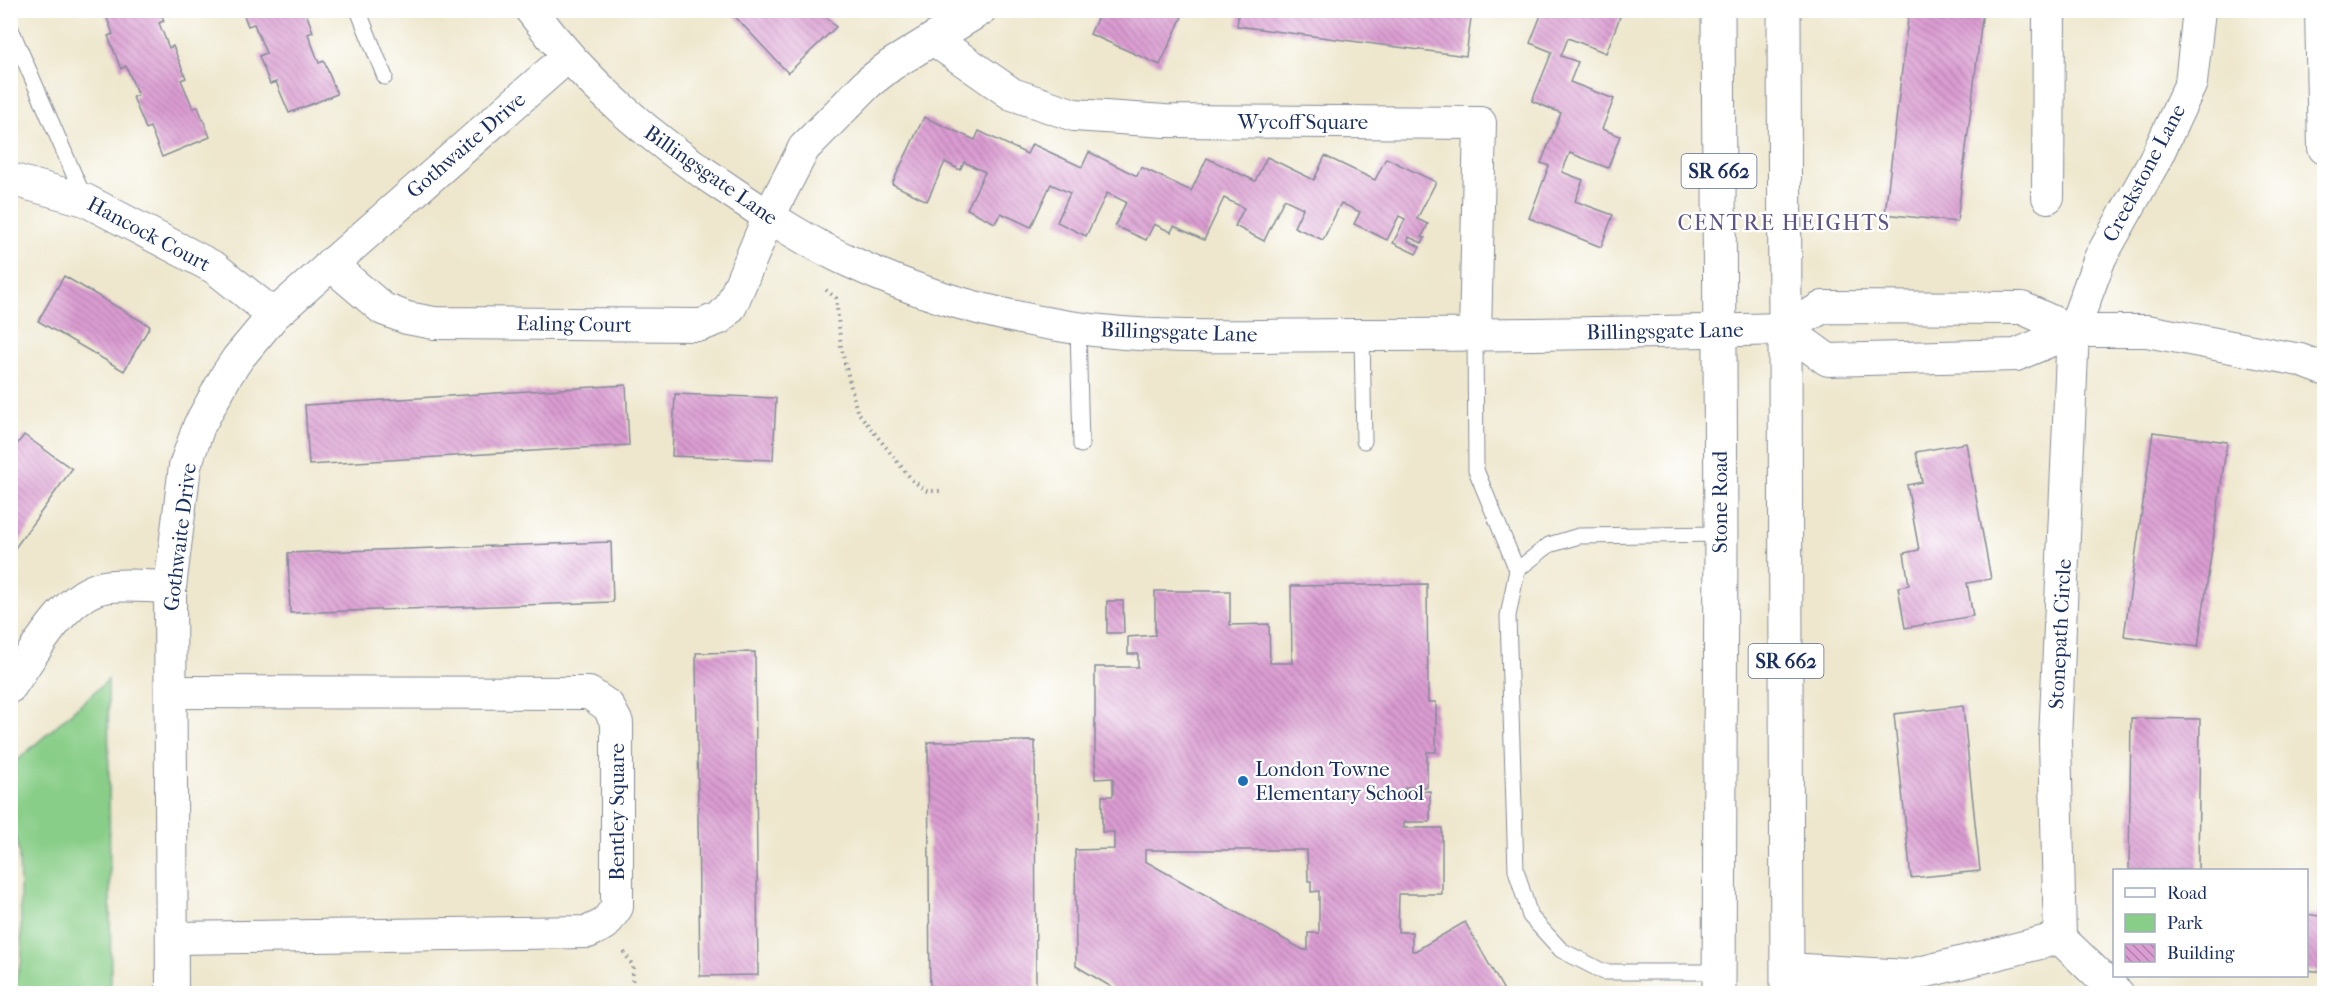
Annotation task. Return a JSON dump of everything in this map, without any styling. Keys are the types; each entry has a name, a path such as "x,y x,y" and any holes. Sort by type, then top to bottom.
{"main road":[{"name":"Stone Road","path":"1718,10 1719,983"},
{"name":"SR 662","path":"1784,10 1787,981"}],"street":[{"name":"Billingsgate Lane","path":"531,10 567,57 635,121 673,153 769,216 834,254 882,276 1008,316 1078,328 1143,335 1475,335 1785,329"},
{"name":"Ealing Court","path":"330,264 382,309 407,318 434,323 701,325 720,318 731,306 769,216 804,148 868,83 891,65 980,10"},
{"path":"2048,197 2049,10"},
{"name":"Creekstone Lane","path":"2073,331 2100,258 2154,162 2191,83 2199,10"},
{"path":"2321,10 2325,148"},
{"name":"Wycoff Square","path":"938,37 943,46 1012,94 1074,115 1165,121 1480,123 1475,335"},
{"name":"Gothwaite Drive","path":"172,993 170,587 185,466 199,426 238,358 274,315 567,57"},
{"name":"Hancock Court","path":"10,179 85,200 215,268 274,315"},
{"path":"2073,331 2016,355 1828,360 1785,329 1823,307 2022,308 2073,331 2147,332 2300,360 2325,369"},
{"name":"Stonepath Circle","path":"2060,938 2055,740 2073,331"},
{"path":"10,687 68,605 84,594 105,587 170,587"},
{"name":"Bentley Square","path":"171,692 589,693 608,706 617,723 617,907 605,924"},
{"path":"173,938 588,932 605,924"},
{"path":"1787,981 1907,976 2060,938 2118,993"}],"lane":[{"path":"358,10 385,77"},
{"path":"10,27 85,200"},
{"path":"1078,328 1081,445"},
{"path":"1362,335 1364,441"},
{"path":"1475,335 1476,470 1517,570 1508,616 1516,870 1530,916 1561,950 1604,972 1719,983"},
{"path":"1517,570 1549,544 1579,536 1720,534"}],"path":[{"path":"834,254 823,288 836,298 841,347 857,411 912,480 927,491 942,490"},
{"path":"605,924 633,966 632,993"}],"green space":[{"path":"108,680 111,993 11,993 22,960 19,854 11,816 11,766"}],"building":[{"path":"104,10 160,10 164,21 159,23 169,48 173,46 186,78 181,80 193,108 198,107 210,137 162,157 150,127 146,129 133,97 138,95 126,66 121,69 108,36 113,34"},
{"path":"242,10 305,10 313,32 308,34 319,63 324,61 337,94 289,113 276,82 270,84 259,56 266,53 254,24 248,26"},
{"path":"729,10 820,10 836,27 788,73"},
{"path":"1101,10 1185,10 1160,65 1090,34"},
{"path":"1239,10 1472,10 1466,56 1237,26"},
{"path":"1543,10 1602,10 1620,17 1606,53 1568,38 1561,56 1578,62 1570,82 1614,99 1602,129 1620,136 1608,168 1570,153 1562,172 1583,180 1575,201 1613,215 1601,247 1529,218 1549,166 1541,163 1561,113 1532,101 1552,52 1530,43"},
{"path":"1909,10 1983,10 1957,222 1885,214"},
{"path":"924,117 975,140 979,131 1027,154 1032,144 1082,167 1089,152 1137,176 1141,167 1191,191 1207,158 1255,181 1267,157 1314,180 1325,156 1375,180 1386,158 1436,182 1417,219 1428,224 1422,237 1425,238 1422,243 1409,237 1408,241 1420,247 1416,254 1393,243 1405,219 1399,216 1387,240 1354,224 1360,212 1341,203 1323,240 1294,227 1303,208 1284,199 1264,241 1235,226 1244,208 1224,198 1204,240 1174,226 1171,232 1154,224 1146,240 1115,226 1126,202 1107,193 1086,236 1057,222 1070,193 1051,184 1031,227 1001,213 995,223 967,209 985,172 964,162 960,170 945,162 927,201 892,184"},
{"path":"64,276 150,326 124,371 38,321"},
{"path":"626,385 629,445 309,465 305,405"},
{"path":"675,394 776,398 773,460 672,456"},
{"path":"2153,432 2227,442 2198,647 2124,636"},
{"path":"24,435 72,469 10,555 10,454"},
{"path":"1966,443 1991,579 1967,583 1973,616 1905,628 1898,587 1909,585 1904,553 1919,550 1907,485 1922,482 1916,452"},
{"path":"611,542 613,602 290,613 288,553"},
{"path":"1427,584 1428,702 1436,702 1436,752 1427,752 1427,787 1405,787 1405,792 1430,791 1430,822 1404,822 1404,828 1442,828 1442,894 1399,894 1398,932 1412,932 1412,951 1415,951 1465,922 1506,994 1123,994 1076,966 1075,850 1114,849 1114,832 1102,832 1102,796 1113,796 1113,778 1095,779 1095,667 1138,667 1138,654 1128,654 1128,637 1155,635 1155,591 1230,591 1230,625 1269,624 1270,663 1292,663 1291,586","holes":["1145,850 1307,850 1308,881 1311,881 1311,892 1319,891 1319,933 1308,933 1308,950 1303,950 1145,861"]},
{"path":"1107,601 1123,601 1124,633 1107,633"},
{"path":"755,652 758,975 700,976 696,653"},
{"path":"1963,706 1980,871 1911,878 1894,714"},
{"path":"2131,718 2200,719 2198,869 2129,869"},
{"path":"1035,741 1036,994 930,994 928,742"},
{"path":"2320,902 2324,903 2324,972 2308,970 2308,914 2319,916"}],"place":[{"name":"London Towne Elementary School","path":"1243,781"}],"district":[{"name":"CENTRE HEIGHTS","path":"1784,222"}]}
